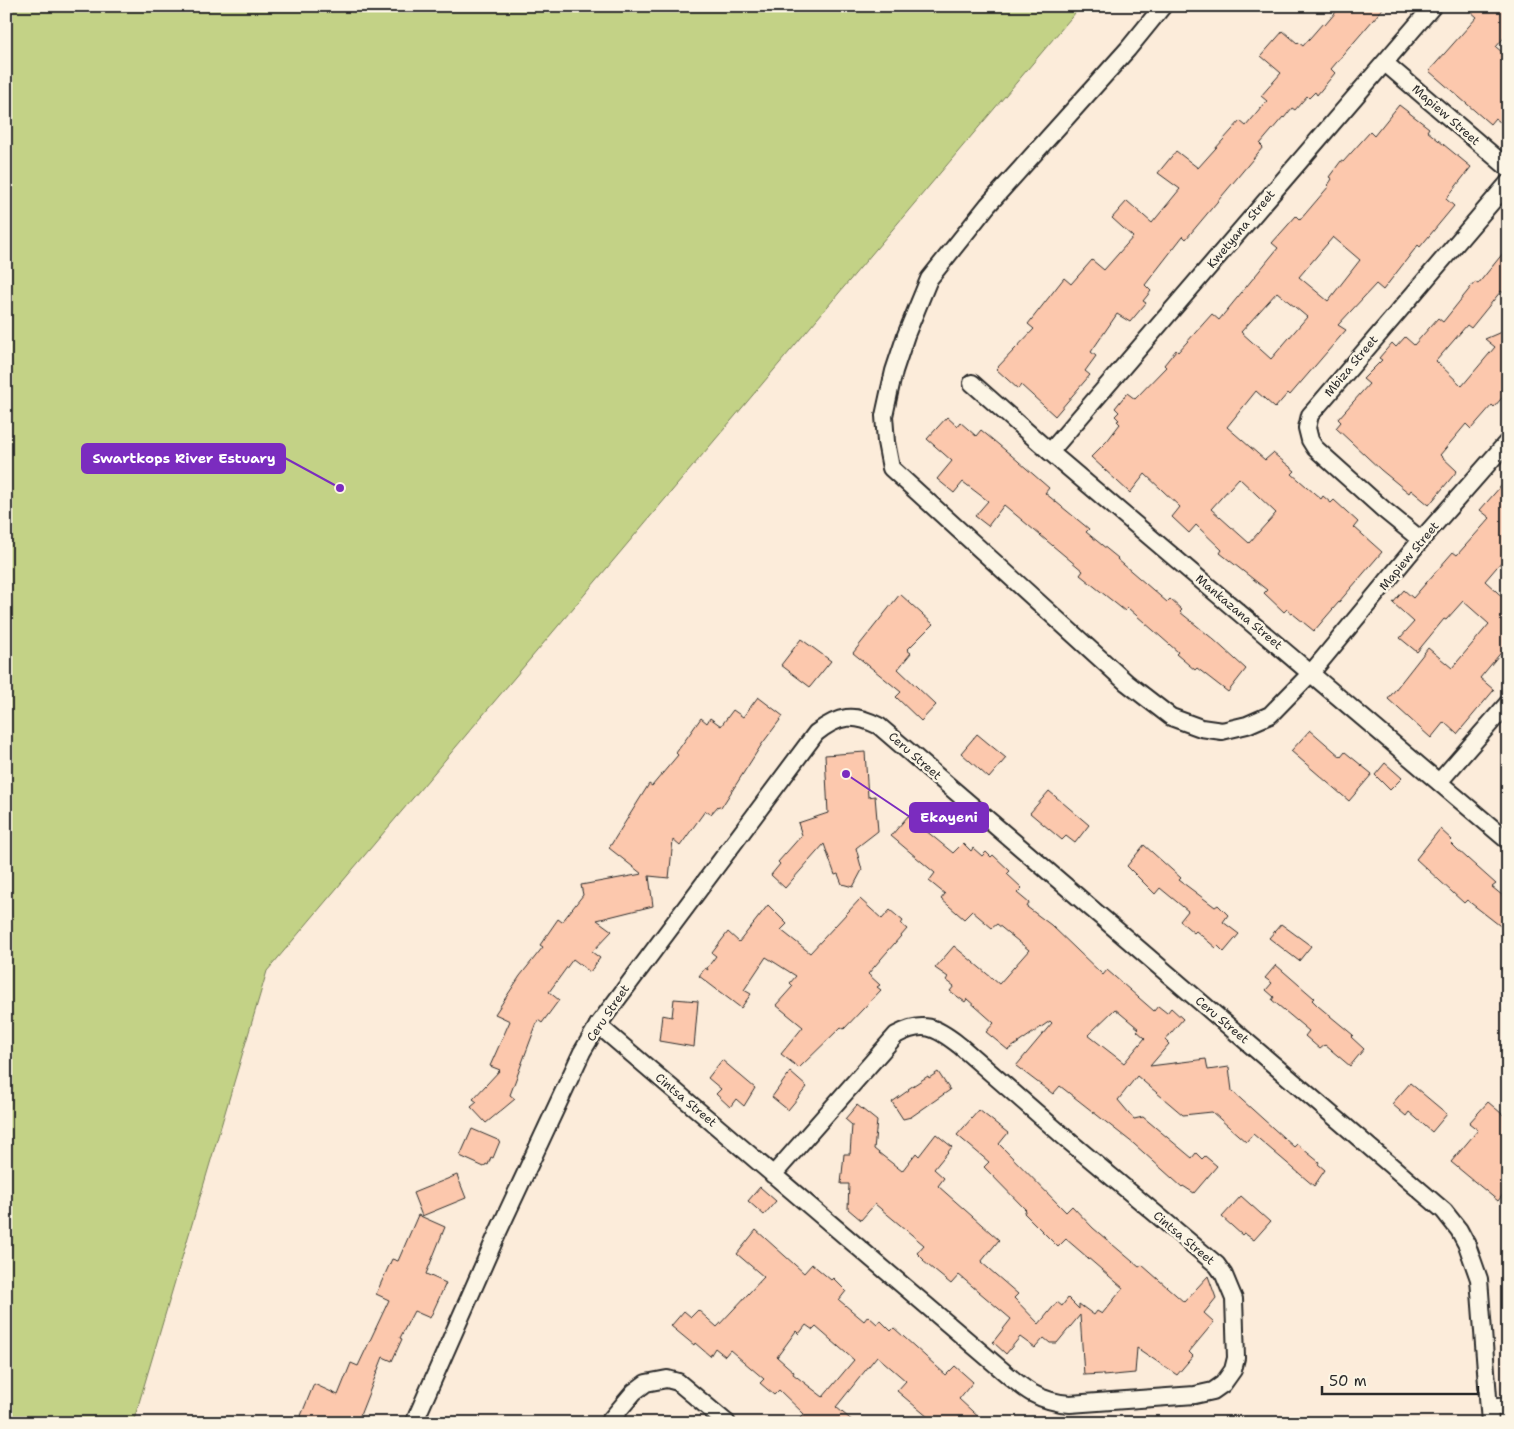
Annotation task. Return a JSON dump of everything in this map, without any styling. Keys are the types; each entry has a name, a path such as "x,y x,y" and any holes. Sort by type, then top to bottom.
{"street":[{"name":"Mapiew Street","path":"1163,6 1128,50 988,205 929,279 906,335 888,393 884,416 890,468 1127,683 1171,717 1201,728 1222,731 1247,725 1270,715 1312,673 1421,540 1508,441"},
{"name":"Kwetyana Street","path":"1050,452 1433,6"},
{"name":"Mapiew Street","path":"1385,63 1508,168"},
{"name":"Mbiza Street","path":"1421,540 1315,448 1308,434 1308,421 1310,415 1508,183"},
{"name":"Mankazana Street","path":"972,383 1050,452 1508,841"},
{"path":"1439,782 1508,703"},
{"name":"Ceru Street","path":"416,1422 499,1230 582,1052 598,1025 816,733 823,727 839,720 862,718 879,726 1444,1211 1459,1230 1467,1245 1479,1279 1490,1416"},
{"name":"Cintsa Street","path":"598,1025 773,1175 1028,1392 1056,1403 1070,1404 1195,1395 1218,1388 1233,1370 1236,1358 1234,1299 1217,1265 1070,1142 959,1045 945,1034 930,1027 909,1028 896,1035 773,1175"},
{"path":"608,1423 634,1392 646,1384 667,1379 678,1382 727,1423"},
{"path":"1490,1416 1508,1406"}],"green space":[{"path":"6,6 1081,6 267,971 133,1423 6,1423"}],"building":[{"path":"1341,6 1385,6 1331,69 1335,73 1317,95 1315,92 1309,98 1307,96 1295,110 1292,108 1283,117 1260,144 1263,147 1186,239 1183,236 1145,285 1151,291 1143,301 1146,303 1130,322 1117,314 1091,352 1096,356 1085,371 1090,375 1055,416 1021,385 1018,389 996,369 1034,329 1028,324 1064,278 1071,284 1092,260 1104,270 1133,237 1112,218 1127,201 1152,223 1180,189 1158,173 1176,151 1198,168 1240,121 1246,126 1267,101 1261,96 1281,73 1261,56 1283,31 1303,46"},
{"path":"1464,6 1508,6 1508,33 1496,47 1508,57 1508,113 1500,122 1495,118 1490,124 1429,71 1477,17"},
{"path":"1399,105 1429,128 1427,131 1471,167 1446,199 1454,206 1420,247 1418,245 1383,290 1376,284 1338,325 1346,330 1290,395 1288,393 1275,408 1256,391 1227,427 1265,460 1273,453 1295,471 1292,474 1321,499 1323,496 1331,503 1334,500 1358,522 1354,527 1382,552 1314,631 1287,609 1284,612 1264,593 1267,590 1220,553 1222,550 1196,525 1189,533 1172,517 1180,507 1145,474 1130,493 1091,457 1120,424 1115,416 1119,412 1115,408 1127,393 1135,399 1166,367 1164,365 1176,350 1178,352 1212,314 1219,320 1278,248 1272,243 1296,216 1300,220 1329,186 1332,179 1329,177 1341,161 1343,162 1370,132 1374,136","holes":["1333,237 1360,260 1328,301 1299,277","1277,292 1307,317 1271,359 1241,332","1239,478 1276,513 1249,543 1211,509"]},
{"path":"1508,247 1508,296 1501,291 1471,328 1467,325 1436,361 1462,386 1495,347 1485,339 1508,329 1508,391 1494,407 1492,405 1471,429 1466,424 1440,455 1457,471 1429,505 1411,490 1409,493 1381,470 1336,428 1341,422 1338,419 1369,384 1363,379 1382,360 1379,358 1392,343 1396,347 1405,337 1414,345 1438,318 1443,322 1475,282 1478,284"},
{"path":"947,417 957,426 960,422 976,436 981,430 1011,455 1049,488 1045,493 1089,529 1086,532 1167,602 1170,599 1182,610 1180,612 1246,669 1228,692 1197,668 1195,670 1176,654 1178,652 1128,608 1125,611 1080,575 1083,571 1004,505 988,526 975,516 988,501 963,482 954,493 937,479 952,461 927,439"},
{"path":"1508,478 1508,554 1485,581 1508,602 1508,644 1480,678 1494,690 1457,734 1444,722 1431,738 1388,699 1428,648 1452,668 1489,624 1463,601 1446,620 1444,619 1417,652 1400,638 1414,622 1393,603 1404,590 1413,598 1453,552 1457,555 1490,518 1480,510"},
{"path":"900,594 933,624 907,650 911,653 898,669 936,705 921,721 896,697 901,692 853,653"},
{"path":"801,639 831,661 810,687 781,665"},
{"path":"758,697 783,716 762,744 721,808 718,806 711,814 705,811 680,846 673,840 669,878 649,876 653,906 597,920 612,931 592,952 600,958 590,972 573,959 549,992 559,1000 542,1023 538,1020 510,1095 515,1099 486,1123 471,1107 477,1102 473,1099 500,1070 490,1066 510,1021 495,1014 520,976 543,947 540,945 558,919 562,922 583,895 581,885 642,874 609,848 649,784 652,786 678,755 676,753 701,718 707,723 710,718 721,726 733,710 743,717"},
{"path":"1310,730 1341,757 1345,752 1372,774 1349,801 1291,751"},
{"path":"977,734 1006,758 989,778 961,753"},
{"path":"865,752 868,797 875,796 878,831 856,848 862,870 853,887 842,884 838,874 835,875 824,844 785,888 771,875 780,864 778,862 802,835 798,823 828,813 825,755"},
{"path":"1385,763 1402,778 1390,790 1375,775"},
{"path":"1049,791 1089,825 1075,843 1066,836 1062,840 1030,813"},
{"path":"908,816 953,853 963,843 971,851 973,848 982,856 986,852 991,857 993,855 1010,871 1007,874 1022,888 1017,893 1029,903 1027,907 1051,925 1103,975 1107,970 1154,1011 1158,1006 1167,1013 1171,1008 1183,1019 1165,1040 1169,1044 1150,1066 1206,1059 1208,1070 1229,1067 1232,1091 1294,1147 1297,1144 1319,1162 1318,1164 1325,1170 1314,1186 1253,1134 1246,1142 1212,1112 1183,1115 1137,1076 1118,1100 1134,1119 1143,1117 1192,1158 1196,1153 1202,1159 1205,1156 1217,1166 1194,1193 1182,1187 1134,1144 1060,1086 1053,1094 1016,1066 1052,1023 1050,1021 1008,1050 986,1032 994,1023 967,999 965,1002 950,991 954,986 946,980 948,977 935,968 954,946 999,984 1029,950 997,924 992,928 972,911 964,919 941,899 945,894 929,881 935,873 891,836","holes":["1115,1009 1139,1029 1137,1031 1145,1038 1124,1063 1088,1035"]},
{"path":"1440,829 1452,840 1450,842 1458,850 1496,884 1492,887 1508,900 1508,932 1467,900 1464,903 1416,859"},
{"path":"1144,845 1181,878 1179,880 1215,907 1218,905 1228,915 1223,922 1239,934 1224,952 1218,946 1216,948 1196,931 1194,933 1180,921 1188,911 1160,888 1155,894 1127,866"},
{"path":"860,899 882,919 890,910 903,921 901,924 907,929 868,974 880,985 877,987 881,990 844,1029 841,1027 799,1068 781,1054 803,1027 776,1005 793,986 790,983 796,976 766,957 744,990 751,994 741,1008 699,976 705,968 708,970 707,968 716,956 712,953 728,932 739,942 768,905 787,924 781,930 810,953"},
{"path":"1281,924 1311,946 1299,961 1269,938"},
{"path":"1276,965 1314,998 1312,1000 1318,1006 1353,1035 1351,1037 1364,1049 1350,1066 1325,1045 1320,1049 1305,1036 1309,1031 1272,1000 1274,997 1266,990 1272,983 1265,978"},
{"path":"674,999 698,1001 694,1047 659,1041 662,1015 672,1017"},
{"path":"722,1060 755,1088 744,1106 736,1099 730,1107 716,1094 721,1089 708,1078"},
{"path":"790,1072 807,1087 788,1110 772,1097"},
{"path":"938,1072 950,1090 911,1117 903,1119 892,1102 908,1089"},
{"path":"1410,1083 1447,1114 1432,1132 1409,1112 1406,1116 1392,1104"},
{"path":"1488,1102 1508,1119 1508,1188 1498,1201 1451,1162 1478,1130 1469,1123"},
{"path":"857,1105 877,1121 874,1149 902,1171 916,1153 919,1156 936,1134 952,1147 934,1169 944,1178 938,1186 999,1240 981,1262 1018,1294 1014,1298 1039,1324 1057,1302 1062,1306 1068,1298 1079,1309 1079,1304 1094,1315 1097,1311 1102,1314 1123,1288 1066,1239 1058,1247 1024,1213 1026,1210 984,1167 989,1162 957,1135 979,1110 1008,1133 999,1144 1066,1212 1072,1206 1093,1228 1139,1267 1142,1265 1184,1302 1208,1276 1216,1298 1204,1313 1214,1322 1189,1352 1193,1356 1177,1375 1137,1348 1135,1373 1103,1376 1103,1374 1084,1375 1080,1315 1057,1343 1050,1343 1044,1338 1035,1348 1020,1337 1006,1354 993,1342 1011,1319 959,1275 951,1284 923,1261 917,1253 924,1245 875,1204 861,1220 848,1209 849,1184 841,1184 844,1154 850,1154 852,1125 845,1119"},
{"path":"472,1129 500,1141 493,1158 491,1157 488,1165 486,1164 484,1167 460,1156"},
{"path":"457,1175 466,1198 422,1216 413,1193"},
{"path":"760,1187 776,1201 764,1215 748,1201"},
{"path":"1241,1196 1270,1222 1254,1240 1244,1233 1242,1235 1222,1217"},
{"path":"418,1215 445,1227 426,1274 446,1283 430,1318 414,1311 400,1338 402,1339 392,1361 383,1357 357,1423 298,1423 314,1384 338,1395 351,1363 358,1366 389,1300 376,1294 392,1259 398,1261"},
{"path":"756,1230 804,1273 812,1264 831,1280 833,1278 846,1291 839,1300 864,1321 868,1316 877,1324 880,1320 891,1331 894,1328 946,1375 955,1366 973,1382 959,1399 985,1423 935,1423 897,1391 906,1381 877,1356 836,1407 855,1423 795,1423 804,1414 779,1390 774,1395 760,1383 764,1379 730,1350 725,1356 715,1348 710,1356 671,1326 684,1311 691,1317 698,1310 717,1327 764,1277 737,1254","holes":["806,1325 813,1330 816,1327 854,1360 823,1397 793,1374 794,1372 777,1357 796,1331 799,1334"]}],"place":[{"name":"Swartkops River Estuary","path":"340,488"},
{"name":"Ekayeni","path":"846,774"}]}
